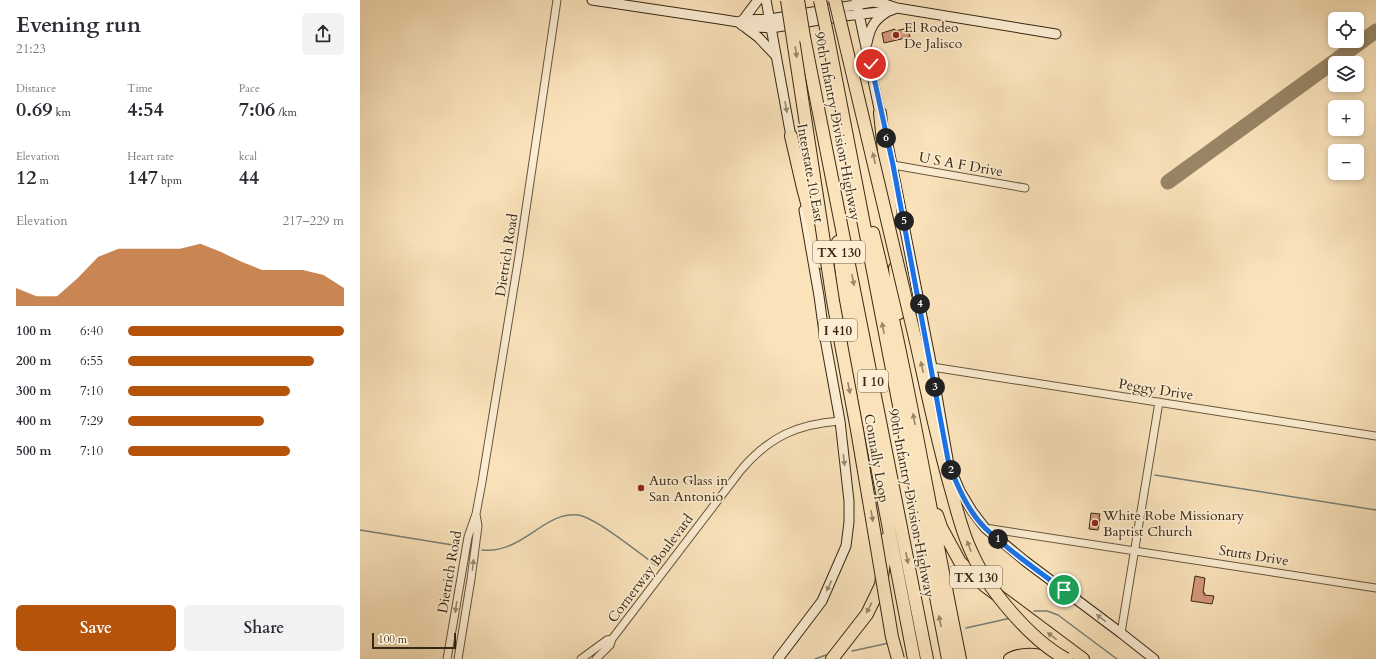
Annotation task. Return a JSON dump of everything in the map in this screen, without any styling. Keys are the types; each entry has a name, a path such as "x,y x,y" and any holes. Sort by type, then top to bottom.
{"highway":[{"name":"Connally Loop","path":"788,0 833,301 857,430 892,637 898,659"},
{"name":"90th Infantry Division Highway","path":"798,0 804,37 927,659"},
{"name":"90th Infantry Division Highway","path":"820,0 948,659"},
{"path":"835,0 869,138 943,461 958,516 972,553 989,586 1021,622 1057,654 1066,659"},
{"name":"TX 130","path":"818,104 845,300 914,659"},
{"name":"TX 130","path":"842,109 885,279 906,372 922,458 940,527 960,562 985,586 1083,659"},
{"path":"880,112 906,372"},
{"path":"791,136 805,195 851,364 864,398"},
{"path":"922,458 936,544 960,659"},
{"path":"832,659 867,614 881,585 888,535 887,517"},
{"path":"1010,659 1024,654 1036,654 1053,659"}],"main road":[{"path":"592,0 741,23 771,24 893,10 1056,34"},
{"path":"741,23 758,0"},
{"name":"Interstate 10 East","path":"766,0 840,421 849,502 849,522 846,546 837,569 822,601 778,659"},
{"path":"771,24 856,2 874,1 885,4 893,10"},
{"path":"856,2 893,165 932,367 949,465 960,491 972,512 984,528 1154,659"},
{"path":"867,46 870,31 874,22 893,10"},
{"path":"741,23 758,37 777,57"}],"street":[{"name":"Dietrich Road","path":"447,659 468,537 476,514 484,475 518,263 557,0"},
{"name":"U S A F Drive","path":"893,165 1026,188"},
{"name":"Peggy Drive","path":"932,367 1376,436"},
{"path":"1121,633 1159,402"},
{"name":"Cornerway Boulevard","path":"596,659 610,646 612,639 741,470 757,452 772,441 803,427 818,423 840,421"},
{"name":"Dietrich Road","path":"458,659 478,526 476,514"},
{"name":"Stutts Drive","path":"984,528 1376,588"},
{"name":"Cornerway Boulevard","path":"581,659 607,640 612,639"}],"building":[{"name":"El Rodeo De Jalisco","path":"908,28 910,37 884,43 882,33 895,29 895,31"},
{"name":"White Robe Missionary Baptist Church","path":"1091,513 1100,514 1098,530 1089,529"},
{"path":"1195,576 1205,578 1203,593 1205,593 1204,595 1214,596 1212,604 1191,601"}],"waterway":[{"path":"1155,475 1376,510"},
{"path":"482,550 510,546 554,519 578,515 586,517 607,529 658,567"},
{"path":"360,530 459,546"},
{"path":"1034,611 1047,611 1058,615 1117,659"},
{"path":"966,628 1011,618"},
{"path":"852,651 889,643"},
{"path":"815,659 826,655"}],"taxiway":[{"path":"1168,182 1376,31"}],"place":[{"name":"El Rodeo De Jalisco","path":"896,35"},
{"name":"Auto Glass in San Antonio","path":"641,488"},
{"name":"White Robe Missionary Baptist Church","path":"1095,523"}],"route":[{"path":"871,64 881,116 893,165 932,367 949,465 960,491 972,512 984,528 1064,590"}]}
